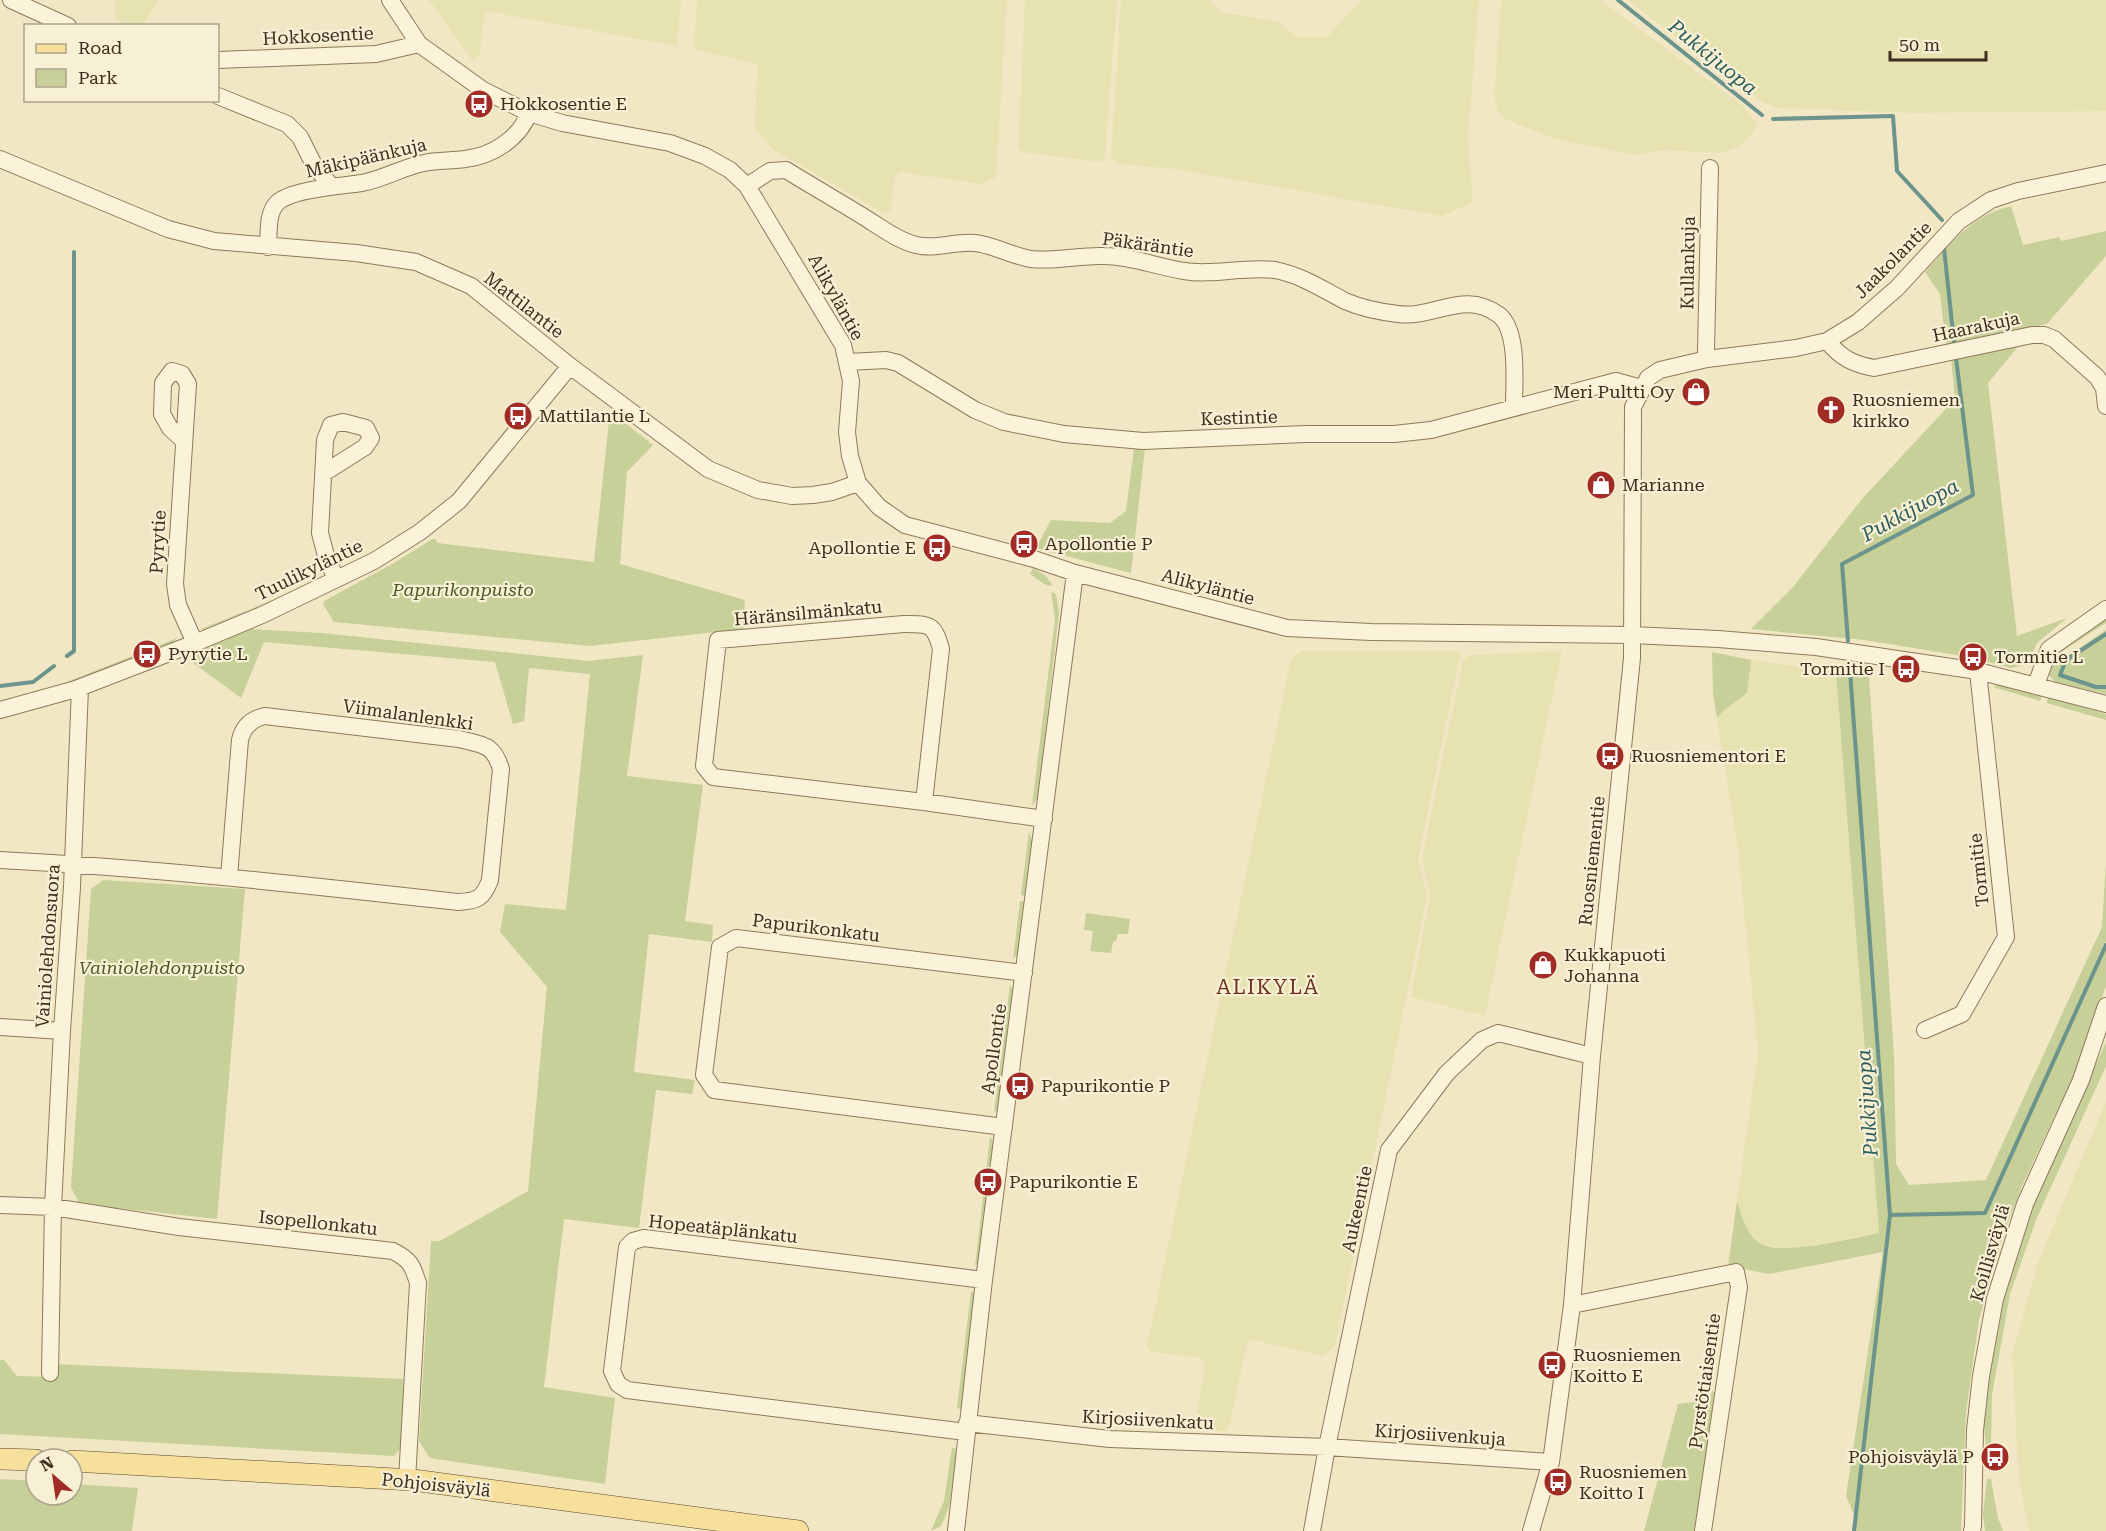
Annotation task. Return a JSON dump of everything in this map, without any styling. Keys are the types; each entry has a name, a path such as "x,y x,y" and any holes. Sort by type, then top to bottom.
{"main road":[{"path":"0,1459 24,1460"},
{"name":"Pohjoisväylä","path":"84,1462 407,1480 704,1525 798,1531"}],"street":[{"path":"11,0 64,24"},
{"name":"Alikyläntie","path":"390,0 419,44 483,90 529,113 562,123 670,143 705,156 730,170 747,186 843,345 851,381 848,432 850,456 858,483 879,507 905,525 1034,559 1075,573 1287,628 1371,632 1631,635"},
{"name":"Hokkosentie","path":"219,60 376,54 419,44"},
{"path":"219,96 286,124 300,136 314,165 331,186"},
{"name":"Mäkipäänkuja","path":"268,247 270,214 278,202 293,195 331,186 363,183 423,163 468,159 504,146 526,122 529,113"},
{"name":"Mattilantie","path":"0,159 168,230 214,241 356,253 416,262 471,286 570,366 708,469 758,490 792,496 832,492 858,483"},
{"name":"Kullankuja","path":"1707,359 1710,168"},
{"name":"Päkäräntie","path":"747,186 770,171 786,170 894,235 917,245 978,243 1032,259 1105,256 1185,271 1203,272 1251,268 1277,271 1311,281 1347,301 1400,315 1468,303 1487,308 1501,317 1509,330 1515,362 1514,407"},
{"name":"Jaakolantie","path":"1641,388 1648,378 1660,370 1707,359 1796,348 1827,341 1866,315 1897,288 1959,221 1991,200 2029,188 2106,173"},
{"name":"Haarakuja","path":"1827,341 1836,352 1856,365 1874,368 2032,335 2044,335 2054,339 2097,377 2104,388 2106,403"},
{"name":"Kestintie","path":"848,362 886,360 898,363 975,410 1004,422 1064,434 1143,441 1306,434 1394,434 1431,430 1616,381 1641,388"},
{"name":"Tuulikyläntie","path":"0,710 80,688 195,643 374,561 420,532 459,501 570,366"},
{"name":"Ruosniementie","path":"1530,1531 1551,1462 1572,1305 1592,1056 1630,669 1633,407 1641,388"},
{"name":"Pyrytie","path":"183,440 175,584 178,605 195,643"},
{"path":"324,473 321,533 326,556 336,579"},
{"name":"Apollontie","path":"956,1531 984,1280 1075,573"},
{"path":"2036,685 2049,649 2106,609"},
{"name":"Häränsilmänkatu","path":"924,802 941,648 937,633 925,624 904,624 718,640 704,766 713,777 1044,819"},
{"path":"1631,635 1816,647 1978,671 2106,704"},
{"name":"Tormitie","path":"1925,1030 1962,1014 2006,937 1978,671"},
{"name":"Vainiolehdonsuora","path":"50,1372 53,1207 73,864 80,688"},
{"name":"Viimalanlenkki","path":"0,860 229,877 458,902 474,901 486,891 490,879 501,768 498,758 489,747 459,740 265,716 256,718 242,732 240,740 229,877"},
{"name":"Papurikonkatu","path":"1004,1127 714,1090 704,1075 720,947 736,938 1024,973"},
{"name":"Koillisväylä","path":"1974,1529 1975,1430 1981,1376 1995,1299 2025,1204 2081,1080 2106,1006"},
{"path":"0,1027 62,1030"},
{"name":"Aukeentie","path":"1312,1531 1327,1447 1389,1150 1447,1073 1482,1040 1498,1033 1592,1056"},
{"name":"Isopellonkatu","path":"0,1205 53,1207 179,1227 393,1251 407,1258 414,1268 418,1283 407,1480"},
{"name":"Hopeatäplänkatu","path":"966,1428 627,1390 618,1384 612,1371 613,1360 627,1247 633,1241 644,1238 984,1280"},
{"name":"Pyrstötiaisentie","path":"1572,1305 1736,1272 1739,1287 1702,1531"},
{"name":"Kirjosiivenkatu","path":"966,1428 1110,1439 1327,1447"},
{"name":"Kirjosiivenkuja","path":"1327,1447 1551,1462"}],"shaded area":[{"path":"114,0 159,0 144,24 125,24 114,19"},
{"path":"429,0 681,0 677,46 485,11 479,56 472,60"},
{"path":"697,0 1007,0 996,177 981,184 900,172 894,178 891,209 884,213 774,150 755,129 757,64 697,50 694,45"},
{"path":"1025,0 1117,0 1105,157 1100,162 1021,152 1018,147"},
{"path":"1121,0 1210,0 1222,12 1278,22 1298,37 1327,37 1361,0 1479,0 1468,138 1473,202 1442,216 1175,169 1117,164 1111,157"},
{"path":"1501,0 1600,0 1742,105 1757,124 1751,135 1740,146 1724,153 1663,150 1636,155 1555,139 1505,119 1497,110 1494,96"},
{"path":"1628,0 2106,0 2106,111 1913,113 1777,108 1758,100"},
{"path":"1302,651 1461,651 1418,858 1427,897 1335,1345 1324,1356 1248,1339 1230,1424 1225,1431 1198,1431 1195,1424 1205,1363 1201,1358 1151,1352 1147,1346 1291,659"},
{"path":"1562,651 1485,1016 1411,997 1430,895 1422,859 1463,660 1470,655"},
{"path":"1751,660 1836,672 1879,1233 1790,1249 1762,1245 1745,1226 1737,1201 1758,1053 1738,851 1717,718 1747,693"},
{"path":"2106,1102 2106,1531 2029,1531 2019,1481 2012,1354 2038,1262"}],"green space":[{"path":"2011,206 2023,245 2059,237 2061,241 2106,231 2106,256 2047,324 1946,345 1940,294 1925,272 1953,241 1973,224 1984,216"},
{"path":"2021,343 1988,383 2017,636 2067,618 2037,643 2030,658 2023,665 2011,668 1969,657 1864,640 1751,629 1793,587 1862,499 1955,399 1951,357"},
{"name":"Papurikonpuisto","path":"610,411 653,445 627,472 620,564 745,600 743,629 590,646 334,622 323,604 324,601 394,563 434,538 438,543 594,562"},
{"path":"1134,448 1145,448 1131,573 1036,548 1051,520 1110,523 1126,511"},
{"path":"1033,568 1046,576 1053,586 1046,585 1030,574"},
{"path":"298,590 206,631 201,629"},
{"path":"1051,592 1056,594 1059,613 1038,798 1032,806 1055,619"},
{"path":"2106,618 2106,623 2058,654 2057,659 2062,660 2106,630 2106,694 2056,683 2049,675 2047,665 2053,654"},
{"path":"249,629 322,633 588,661 643,655 627,776 703,785 685,921 713,925 712,942 649,934 634,1072 695,1080 692,1094 656,1090 639,1228 564,1219 544,1387 615,1398 605,1484 430,1458 419,1441 431,1241 440,1241 528,1191 547,987 500,932 505,904 566,910 590,674 529,668 524,721 513,724 495,662 264,642 241,698 184,656"},
{"path":"177,638 171,646 88,680 0,706 0,701 52,688"},
{"path":"1712,652 1751,660 1747,693 1717,718 1713,693"},
{"path":"1836,672 1869,676 1894,1056 1896,1164 1909,1185 1986,1180 2102,927 2106,862 2106,986 2079,1064 2022,1186 2002,1238 1979,1320 1966,1412 1961,1531 1854,1531 1855,1517 1846,1496 1883,1252 1769,1274 1728,1266 1737,1201 1746,1226 1753,1237 1763,1245 1773,1248 1819,1245 1879,1233"},
{"path":"1999,684 2042,695 2040,701 1993,687"},
{"path":"2048,697 2106,714 2106,720 2047,703"},
{"path":"1029,832 1033,843 1026,896 1021,895"},
{"name":"Vainiolehdonpuisto","path":"103,880 245,889 217,1219 80,1204 71,1188 91,889"},
{"path":"1020,901 1025,901 1018,953 1013,959"},
{"path":"1086,913 1130,919 1128,934 1118,934 1116,941 1113,942 1111,953 1090,951 1093,931 1084,930"},
{"path":"1010,985 1013,990 1000,1105 994,1112"},
{"path":"2106,1042 2106,1066 2036,1220 2010,1294 1992,1395 1991,1446 1986,1446 1983,1419 1985,1389 2002,1298 2037,1194"},
{"path":"990,1137 994,1142 981,1259 975,1266"},
{"path":"971,1292 975,1297 962,1409 957,1408"},
{"path":"0,1360 4,1360 17,1376 53,1377 54,1364 403,1379 403,1446 394,1456 0,1434"},
{"path":"1712,1391 1717,1393 1694,1531 1644,1531 1678,1404 1710,1400"},
{"path":"952,1448 958,1449 949,1507 941,1526 931,1531 944,1501"},
{"path":"0,1479 24,1480 24,1507 84,1507 84,1485 138,1488 132,1531 0,1531"},
{"path":"1987,1479 1991,1479 1998,1518 2003,1531 1985,1531 1983,1514"}],"waterway":[{"name":"Pukkijuopa","path":"1618,0 1762,115"},
{"name":"Pukkijuopa","path":"1773,119 1893,116 1897,171 1942,220"},
{"name":"Pukkijuopa","path":"1944,248 1954,342"},
{"path":"67,656 74,651 74,252"},
{"name":"Pukkijuopa","path":"1848,641 1842,564 1973,495 1956,358"},
{"path":"2106,634 2066,660 2060,675 2096,687 2106,687"},
{"path":"0,686 33,682 54,666"},
{"name":"Pukkijuopa","path":"1850,671 1890,1215 1854,1531"},
{"path":"1890,1215 1985,1213 2106,945"}],"place":[{"name":"Hokkosentie E","path":"479,104"},
{"name":"Meri Pultti Oy","path":"1696,392"},
{"name":"Ruosniemen kirkko","path":"1831,410"},
{"name":"Mattilantie L","path":"518,416"},
{"name":"Marianne","path":"1601,485"},
{"name":"Apollontie P","path":"1024,544"},
{"name":"Apollontie E","path":"937,548"},
{"name":"Pyrytie L","path":"147,654"},
{"name":"Tormitie L","path":"1973,657"},
{"name":"Tormitie I","path":"1906,669"},
{"name":"Ruosniementori E","path":"1610,756"},
{"name":"Kukkapuoti Johanna","path":"1543,965"},
{"name":"Papurikontie P","path":"1020,1086"},
{"name":"Papurikontie E","path":"988,1182"},
{"name":"Ruosniemen Koitto E","path":"1552,1365"},
{"name":"Pohjoisväylä P","path":"1995,1457"},
{"name":"Ruosniemen Koitto I","path":"1558,1482"}],"district":[{"name":"ALIKYLÄ","path":"1268,987"}]}
